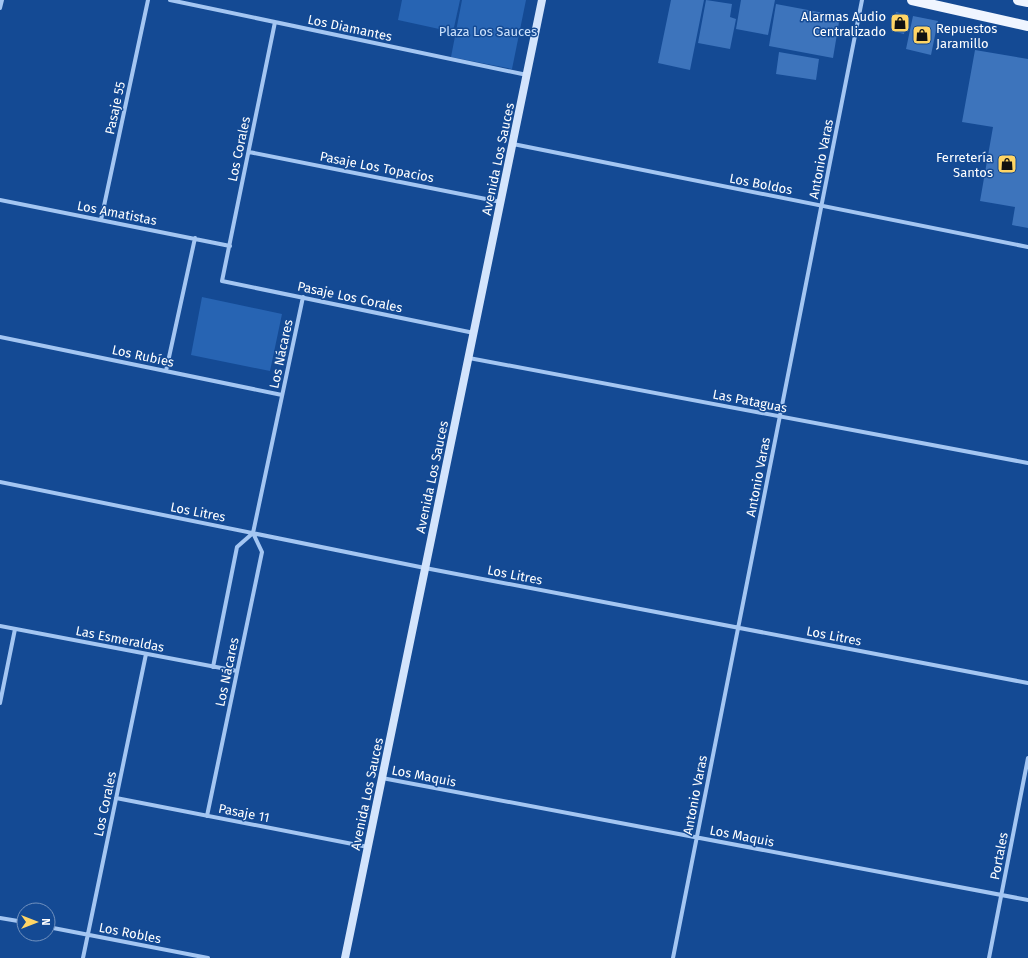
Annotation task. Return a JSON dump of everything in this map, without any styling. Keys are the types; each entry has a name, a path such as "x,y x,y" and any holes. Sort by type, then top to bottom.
{"main road":[{"path":"912,0 1028,26"},
{"path":"1018,0 1028,2"}],"street":[{"path":"0,8 2,0"},
{"name":"Pasaje 55","path":"101,220 148,0"},
{"name":"Los Diamantes","path":"170,0 527,75"},
{"name":"Avenida Los Sauces","path":"345,958 542,0"},
{"name":"Antonio Varas","path":"673,958 862,0"},
{"name":"Los Corales","path":"222,281 275,22"},
{"name":"Los Boldos","path":"513,144 1028,247"},
{"name":"Pasaje Los Topacios","path":"249,152 501,202"},
{"name":"Los Amatistas","path":"0,200 230,246"},
{"path":"166,371 195,238"},
{"name":"Pasaje Los Corales","path":"222,281 474,333"},
{"name":"Los Nácares","path":"213,667 237,547 253,533 303,297"},
{"name":"Los Rubíes","path":"0,337 282,395"},
{"name":"Las Pataguas","path":"469,358 1028,463"},
{"name":"Los Litres","path":"0,482 426,568 1028,683"},
{"name":"Los Nácares","path":"207,816 262,552 253,533"},
{"name":"Las Esmeraldas","path":"0,626 237,671"},
{"path":"0,703 16,629"},
{"name":"Los Corales","path":"83,958 146,654"},
{"name":"Portales","path":"989,958 1028,758"},
{"name":"Los Maquis","path":"382,778 1028,900"},
{"name":"Pasaje 11","path":"116,798 368,847"},
{"path":"0,918 16,921"},
{"name":"Los Robles","path":"56,929 208,958"}],"green space":[{"path":"402,0 460,0 453,32 398,20"},
{"name":"Plaza Los Sauces","path":"462,0 526,0 512,69 451,57"},
{"path":"202,297 282,314 270,371 191,355"}],"building":[{"path":"671,0 704,0 690,70 658,63"},
{"path":"706,0 732,4 730,17 736,19 730,49 698,43"},
{"path":"741,0 775,0 768,35 736,29"},
{"path":"776,4 840,16 833,58 769,46"},
{"name":"Alarmas Audio Centralizado","path":"896,12 908,15 904,34 892,31"},
{"name":"Repuestos Jaramillo","path":"913,16 938,21 931,55 906,49"},
{"name":"Ferretería Santos","path":"975,50 1028,59 1028,228 1012,225 1015,207 980,201 993,127 962,122"},
{"path":"779,52 819,59 816,80 776,74"}],"place":[{"name":"Alarmas Audio Centralizado","path":"900,23"},
{"name":"Repuestos Jaramillo","path":"922,35"},
{"name":"Ferretería Santos","path":"1007,164"}]}
